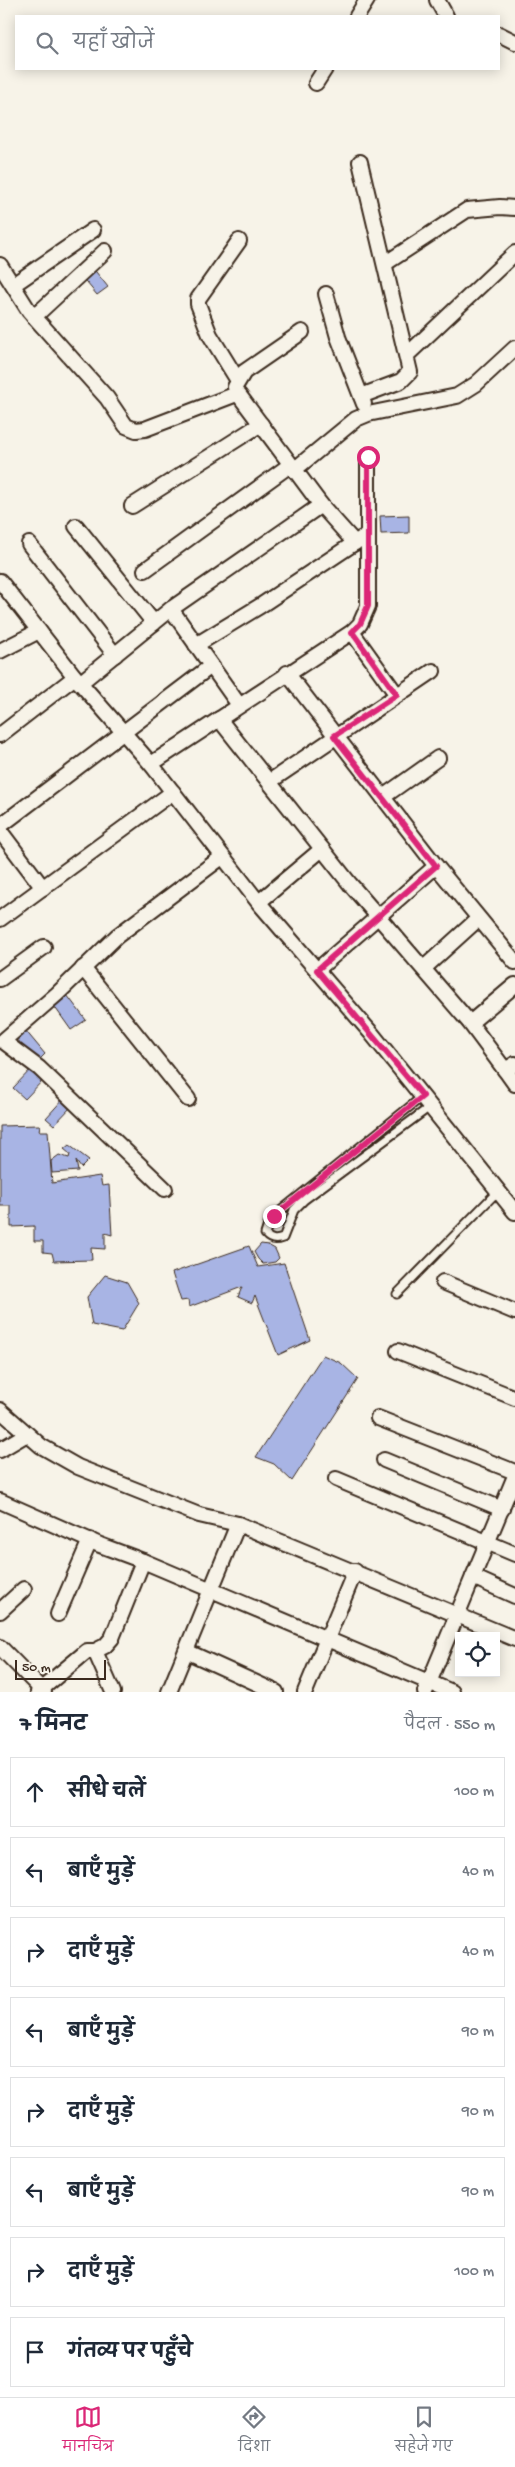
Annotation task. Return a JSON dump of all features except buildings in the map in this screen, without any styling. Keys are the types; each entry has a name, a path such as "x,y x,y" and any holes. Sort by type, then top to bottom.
{"street":[{"path":"358,15 367,0"},
{"path":"436,0 445,15"},
{"path":"500,34 515,42"},
{"path":"316,83 323,70"},
{"path":"360,162 386,264 410,372 408,377 361,396"},
{"path":"386,264 467,210 500,207 515,208"},
{"path":"13,285 93,230"},
{"path":"237,380 210,335 198,304 198,299 238,241"},
{"path":"34,318 105,252"},
{"path":"407,355 515,253"},
{"path":"0,265 34,318 107,398 122,420 131,429 145,429 234,395 239,395 321,505 361,539"},
{"path":"326,294 338,337 368,414"},
{"path":"234,395 237,380 244,372 302,332"},
{"path":"145,570 292,468 356,420 368,414 457,396 476,384 515,348"},
{"path":"132,506 261,424"},
{"path":"151,764 238,705 352,632 360,624 368,606 361,539 368,457"},
{"path":"0,735 114,655 171,609 321,505"},
{"path":"76,526 154,623"},
{"path":"196,645 260,606 361,539"},
{"path":"29,544 114,655"},
{"path":"0,581 77,680 151,764 222,857 427,1101 515,1212"},
{"path":"171,609 238,705"},
{"path":"0,651 39,631"},
{"path":"352,632 397,695"},
{"path":"0,826 211,666"},
{"path":"269,782 334,736 433,671"},
{"path":"287,673 436,866 515,962"},
{"path":"219,719 322,848 470,1023 510,1067 515,1084"},
{"path":"383,797 438,758"},
{"path":"0,919 172,792"},
{"path":"0,831 43,888"},
{"path":"259,902 322,848"},
{"path":"165,1189 40,1068 2,1040 117,936 222,857"},
{"path":"317,970 436,866"},
{"path":"424,968 478,919"},
{"path":"0,979 44,947"},
{"path":"83,968 188,1099"},
{"path":"470,1023 515,985"},
{"path":"442,1282 515,1312"},
{"path":"398,1351 515,1398"},
{"path":"0,1410 41,1446 78,1467 199,1515 238,1524 515,1639"},
{"path":"378,1418 515,1472"},
{"path":"0,1450 27,1434"},
{"path":"384,1460 502,1509"},
{"path":"427,1687 515,1476"},
{"path":"336,1479 515,1554"},
{"path":"0,1501 327,1640 427,1687 452,1692"},
{"path":"169,1692 238,1524"},
{"path":"58,1614 90,1540"},
{"path":"0,1647 41,1691 78,1657 87,1651 95,1651 105,1646 112,1638 143,1561"},
{"path":"305,1692 355,1571"},
{"path":"473,1577 515,1596"},
{"path":"0,1612 24,1589"},
{"path":"95,1651 113,1692"},
{"path":"186,1651 276,1692"}],"lane":[{"path":"427,1101 304,1200 294,1210 283,1238 269,1239 265,1234 269,1222 274,1216 427,1101"},
{"path":"397,1294 498,1191"}],"route":[{"path":"274,1216 423,1096 317,970 436,866 334,736 397,695 352,632 360,624 368,606 368,457"}]}
